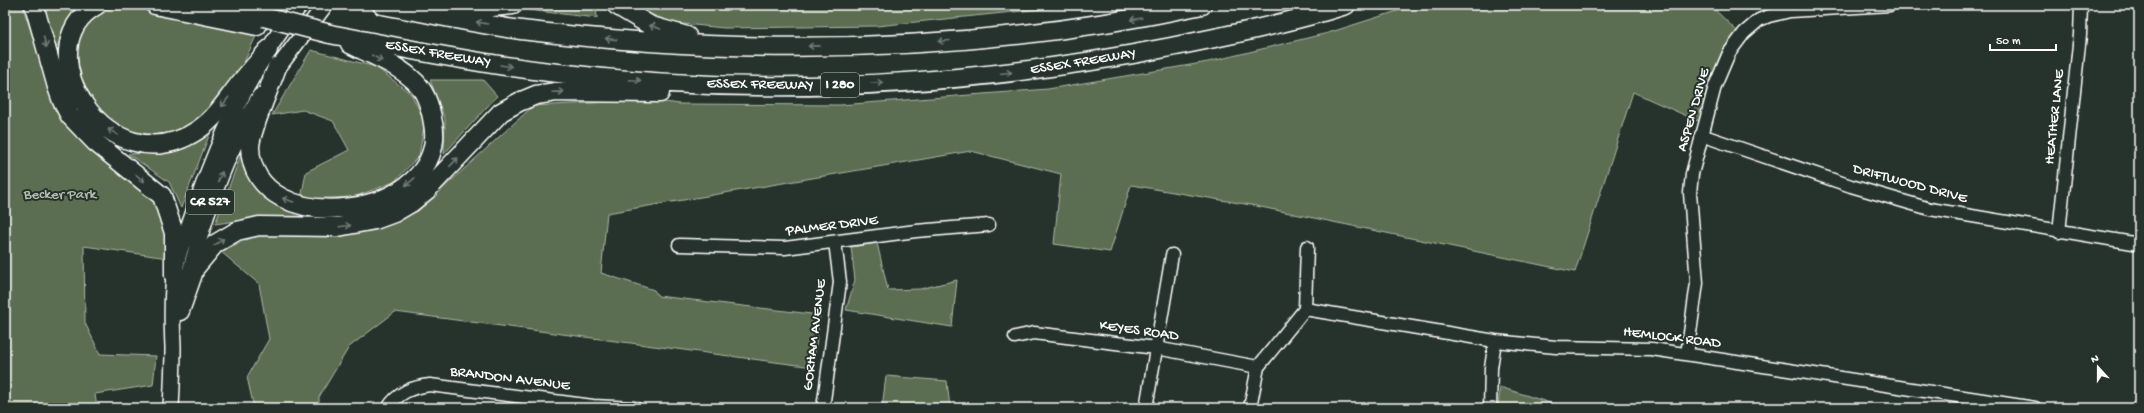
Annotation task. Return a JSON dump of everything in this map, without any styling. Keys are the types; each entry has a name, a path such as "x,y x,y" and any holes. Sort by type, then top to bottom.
{"highway":[{"path":"34,5 57,87 70,116 95,142 162,196 174,233 174,276"},
{"path":"97,5 84,14 72,30 69,40 68,55 73,83 84,104 99,122 114,134 132,142 161,144 176,140 198,130 220,110 268,50"},
{"path":"155,5 260,21"},
{"name":"ESSEX FREEWAY","path":"221,5 260,21 295,26 462,59 549,72 714,84 823,86 923,81 1025,71 1104,60 1223,36 1346,5"},
{"path":"383,5 482,8 513,5"},
{"path":"383,5 527,30 641,42 790,46 915,44 1016,35 1140,18 1202,5"},
{"path":"616,5 651,26 672,32 703,39 790,46"},
{"path":"277,67 250,146 252,161 264,184 281,197 313,207 331,209 366,204 396,193 419,174 427,164 432,148 435,130 429,103 420,86 401,71 330,34"},
{"path":"180,311 195,268 215,244 237,231 259,226 350,225 375,220 394,213 411,203 427,190 501,112 518,102 536,95 556,92 731,93 823,86"}],"main road":[{"name":"CR 527","path":"171,408 173,349 171,310 174,276 182,244 206,174 228,126 268,50 300,5"},
{"name":"CR 527","path":"173,349 180,311 201,225 242,125 277,67 325,5"}],"street":[{"name":"ASPEN DRIVE","path":"1687,354 1697,283 1690,193 1701,135 1715,86 1729,53 1744,32 1759,20 1790,11 1890,5"},
{"name":"HEATHER LANE","path":"2058,232 2080,35 2081,5"},
{"name":"DRIFTWOOD DRIVE","path":"1701,135 1851,186 1930,209 2058,232 2139,244"},
{"name":"PALMER DRIVE","path":"679,245 785,248 916,231 989,226"},
{"name":"GORHAM AVENUE","path":"823,408 840,282 835,242"},
{"path":"1250,408 1258,367 1305,309 1307,247"},
{"path":"1146,408 1172,255"},
{"name":"HEMLOCK ROAD","path":"1305,309 1495,341 1556,347 1652,348 2035,408"},
{"name":"KEYES ROAD","path":"1015,337 1034,332 1156,348 1258,367"},
{"path":"1490,408 1490,379 1495,341"},
{"name":"BRANDON AVENUE","path":"388,408 393,400 401,394 420,386 444,387 515,402 635,408"}],"green space":[{"name":"Becker Park","path":"5,5 22,5 59,113 160,201 167,220 168,258 84,246 85,323 100,354 156,356 153,385 95,394 97,408 5,408"},
{"path":"42,5 79,5 56,48"},
{"path":"121,5 206,19 256,36 237,78 204,119 187,131 134,137 95,110 73,61 79,37 91,14"},
{"path":"532,5 596,5 597,18 528,10"},
{"path":"626,5 1081,5 877,26 724,28 674,23"},
{"path":"1416,5 1710,5 1738,32 1709,126 1633,92 1575,272 1251,205 1131,185 1110,252 1054,244 1061,174 971,151 607,213 601,273 654,290 658,296 820,315 813,367 395,312 349,347 319,397 319,408 254,408 247,377 269,339 259,284 220,251 265,232 372,230 418,211 533,106 649,100 680,104 840,105 1048,89 1208,62 1328,33"},
{"path":"311,50 376,67 411,94 425,121 419,156 394,182 354,197 301,199 306,172 349,150 333,121 303,110 272,115"},
{"path":"430,80 483,80 497,96 444,154 445,119"},
{"path":"212,128 181,208 169,182 128,154 173,152"},
{"path":"242,152 252,178 269,199 315,218 257,218 215,224"},
{"path":"877,243 888,290 920,289 957,280 952,327 846,310 855,280 851,247"},
{"path":"886,376 947,381 950,408 882,408"},
{"path":"1500,387 1566,408 1498,408"}]}
